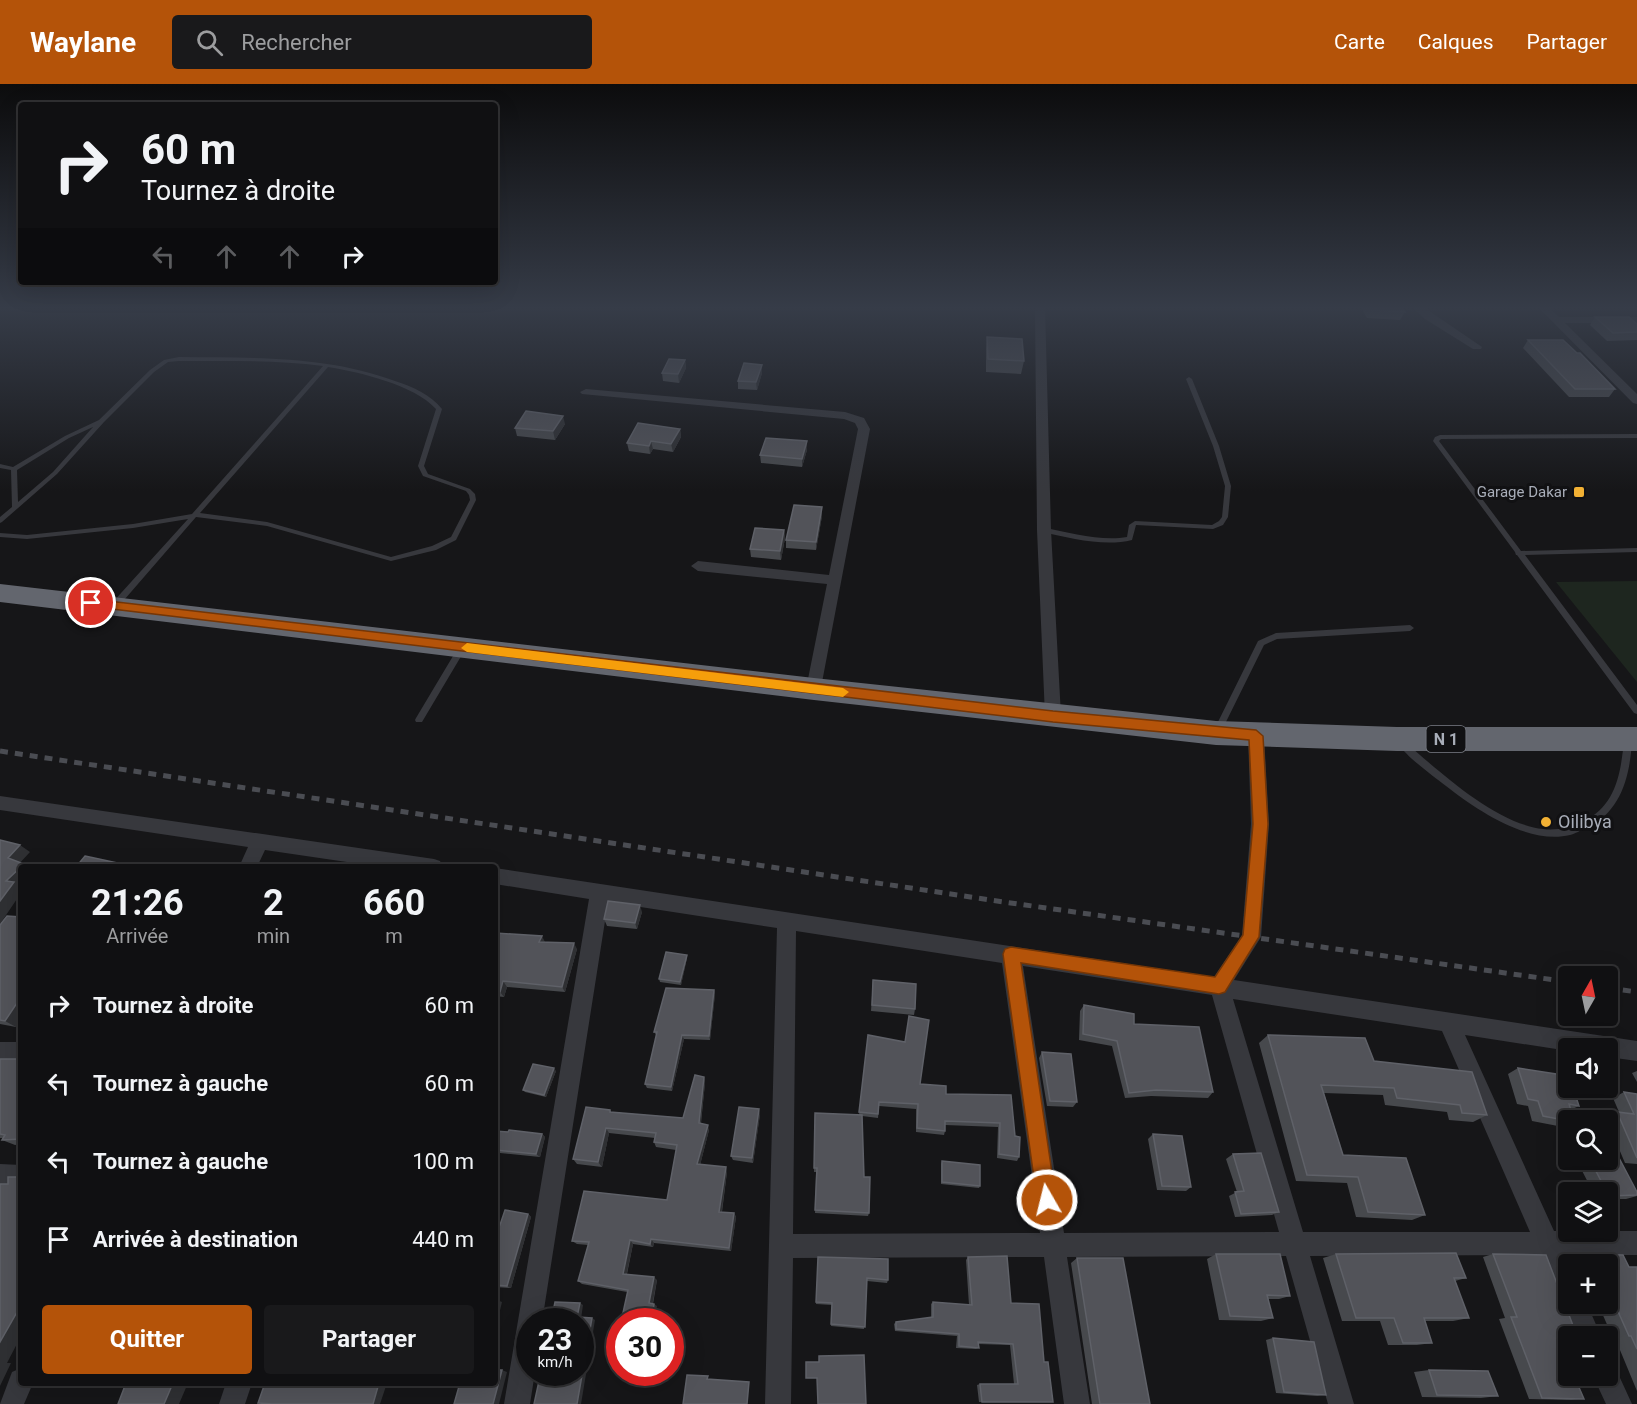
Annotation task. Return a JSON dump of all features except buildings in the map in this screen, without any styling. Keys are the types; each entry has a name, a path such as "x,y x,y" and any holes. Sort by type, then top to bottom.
{"highway":[{"name":"N 1","path":"0,593 814,689 1216,733 1397,739 1634,730"}],"street":[{"path":"1041,368 1044,530 1053,716"},
{"path":"1604,368 1637,401"},
{"path":"586,392 845,416 860,422 864,429 814,689"},
{"path":"698,566 834,580"},
{"path":"1256,736 1260,824 1251,937 1219,986 1341,1404"},
{"path":"0,803 399,864"},
{"path":"249,864 259,842"},
{"path":"498,876 1637,1051"},
{"path":"533,1308 600,891"},
{"path":"778,1404 787,922"},
{"path":"1011,954 1077,1404"},
{"path":"1448,1021 1558,1267"},
{"path":"0,1052 18,1052"},
{"path":"0,1175 18,1176"},
{"path":"781,1246 1637,1243"},
{"path":"11,1404 19,1386"},
{"path":"232,1404 238,1386"},
{"path":"517,1404 520,1386"},
{"path":"1611,1386 1619,1404"}],"lane":[{"path":"0,521 55,473 102,420 157,368"},
{"path":"114,606 325,368"},
{"path":"0,535 27,537 133,525 196,514 267,524 391,559 434,549 454,538 473,500 468,490 425,475 421,466 439,409 435,402 404,386 337,368"},
{"path":"1044,530 1121,540 1130,538 1132,525 1135,524 1213,527 1221,523 1225,517 1228,486 1216,446 1189,379"},
{"path":"0,466 14,469 67,437 102,420"},
{"path":"1397,739 1468,798 1498,817 1524,828 1550,833 1586,826 1603,814 1620,791 1634,730 1518,553 1437,438 1637,436"},
{"path":"14,469 15,507"},
{"path":"1518,553 1637,550"},
{"path":"1216,733 1261,643 1276,636 1410,628"},
{"path":"419,720 462,647"}],"shaded area":[{"path":"1637,581 1637,682 1556,582"}],"railway":[{"path":"0,751 997,901 1558,980"},
{"path":"1618,989 1637,992"}],"slow traffic":[{"path":"467,648 843,692"}],"place":[{"name":"Garage Dakar","path":"1579,492"},
{"name":"Oilibya","path":"1546,822"}],"route":[{"path":"91,603 814,689 1256,736 1260,824 1251,937 1219,986 1011,954 1047,1200"}]}
